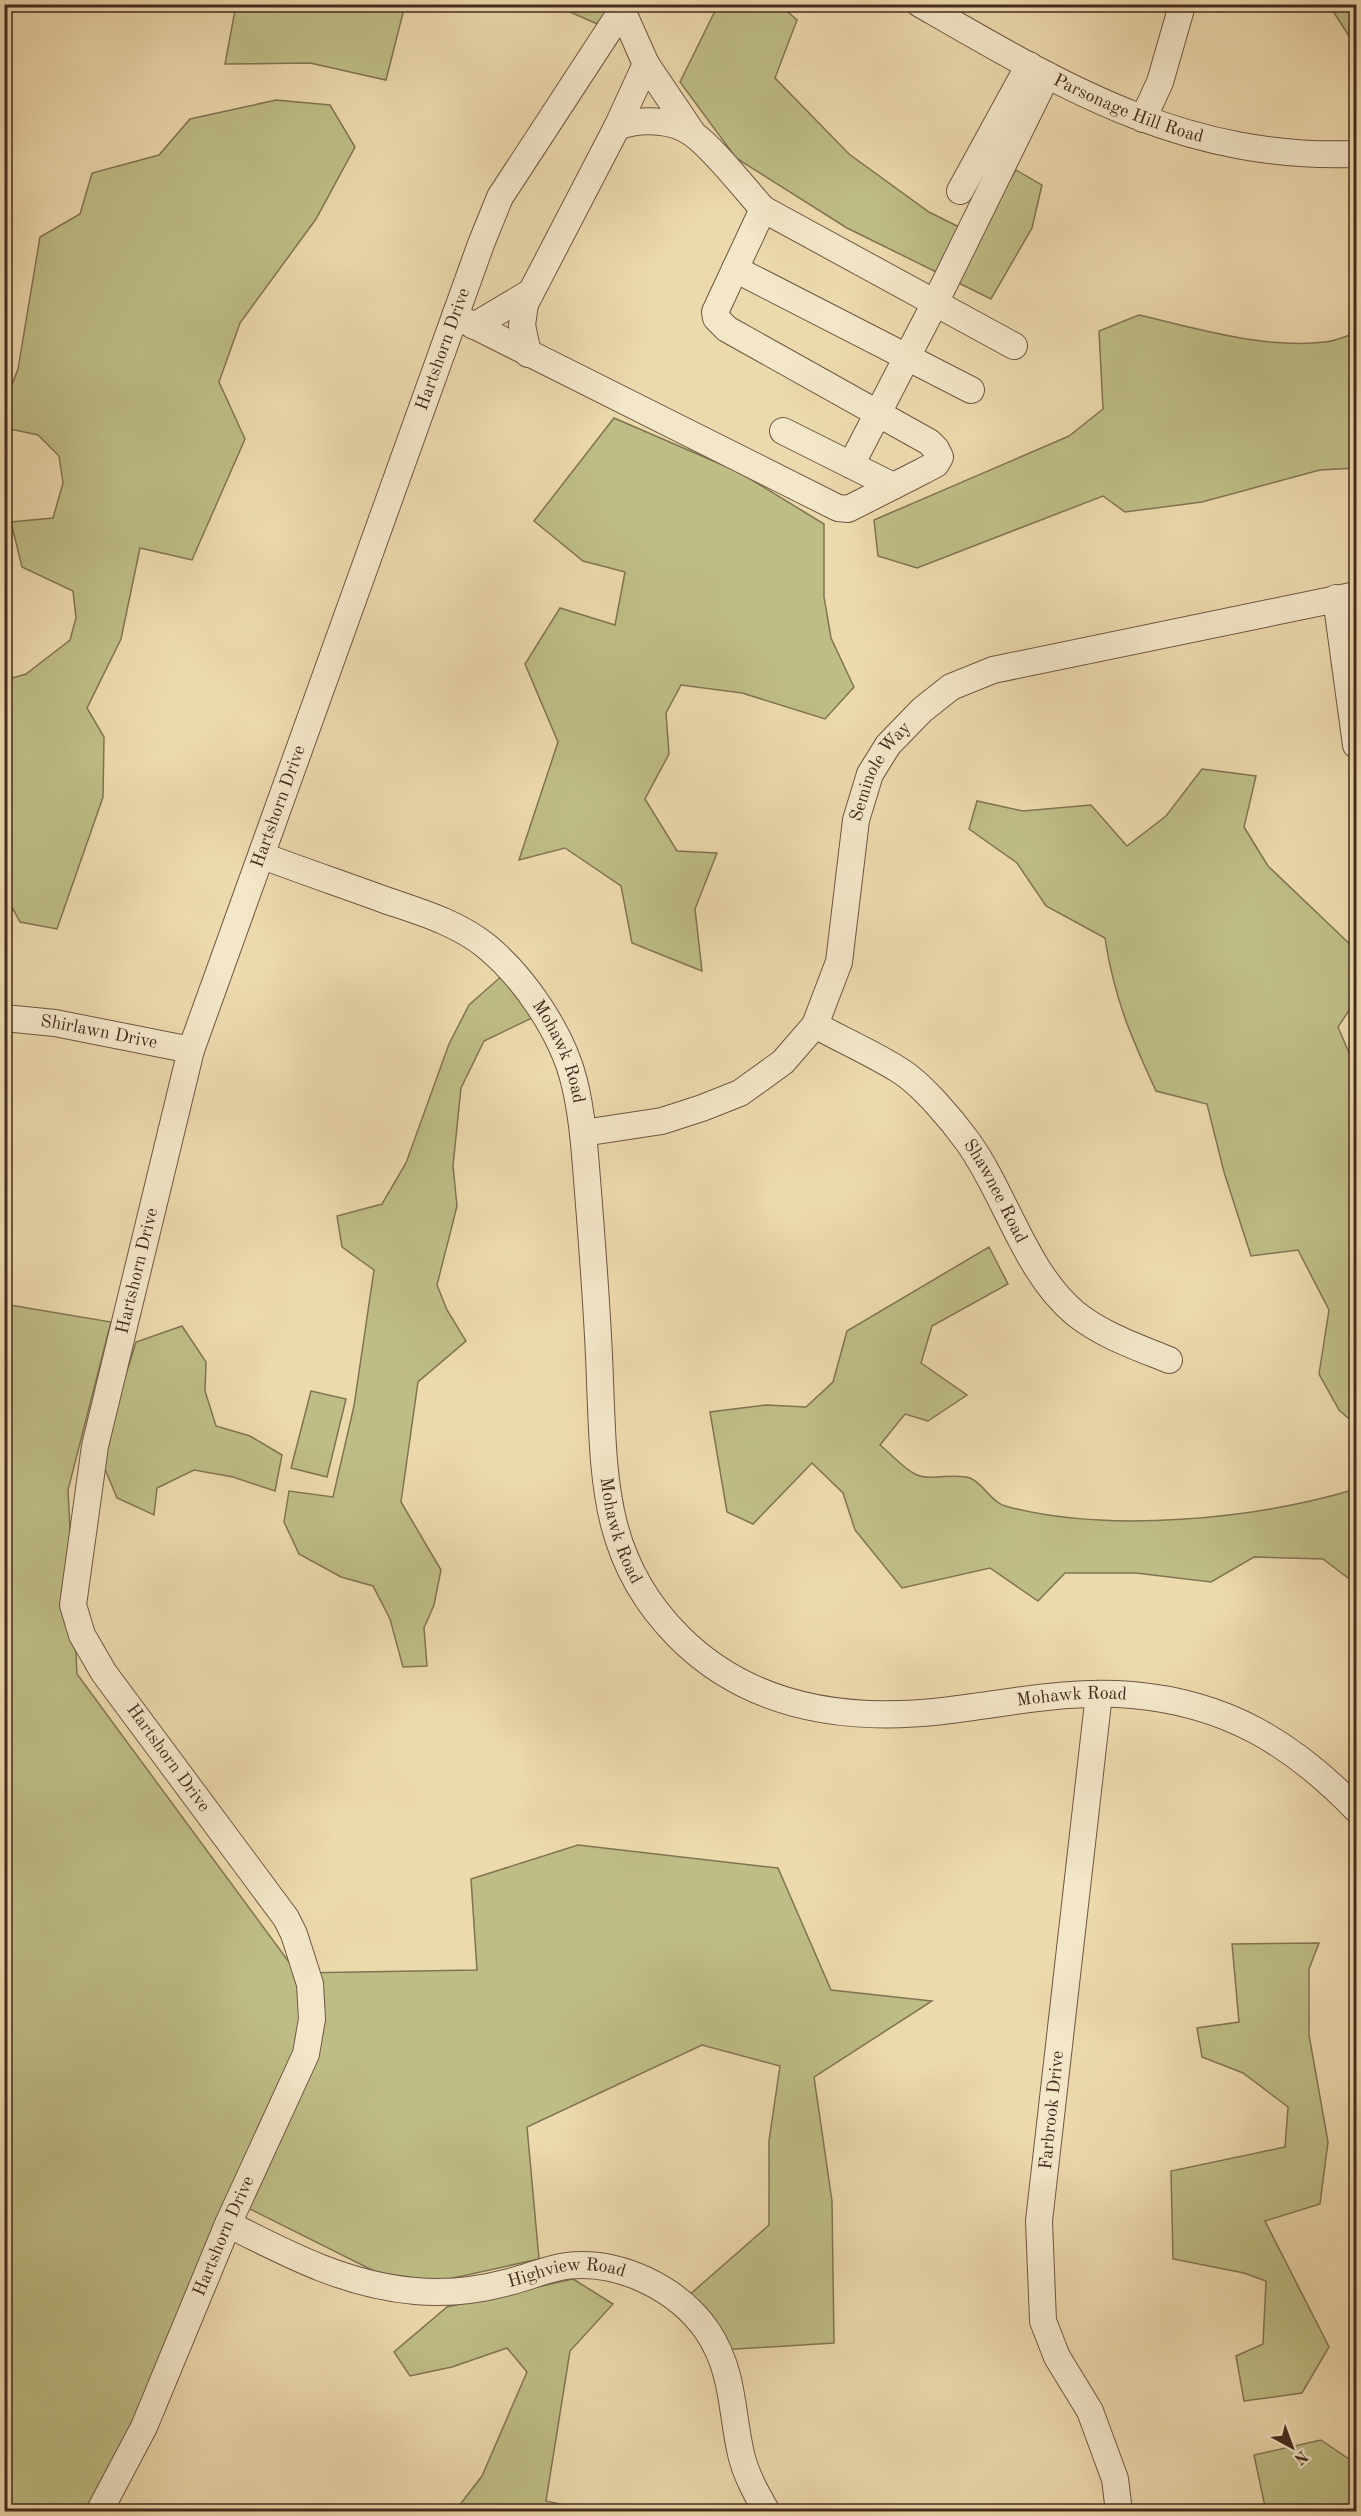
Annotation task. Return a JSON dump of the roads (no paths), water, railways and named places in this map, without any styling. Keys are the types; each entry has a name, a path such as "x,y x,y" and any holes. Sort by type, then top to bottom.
{"street":[{"name":"Parsonage Hill Road","path":"920,4 1038,70 1143,119 1201,139 1239,147 1299,154 1356,154"},
{"path":"1143,119 1160,82 1181,9 1179,4"},
{"path":"624,7 646,64 692,132 763,209 1014,346"},
{"name":"Hartshorn Drive","path":"99,2511 144,2427 228,2224 306,2054 312,2019 310,1984 294,1934 286,1918 104,1672 82,1635 73,1605 95,1446 191,1050 465,321 500,198 624,7"},
{"path":"528,354 522,317 531,292 617,127 646,64"},
{"path":"960,191 1038,70"},
{"path":"851,465 935,303 1038,70"},
{"path":"617,127 632,121 642,121 664,123 692,132"},
{"path":"465,321 838,508 848,509 860,505 936,464 940,457 929,442 720,324 715,312 763,209"},
{"path":"735,268 971,390"},
{"path":"465,321 531,292"},
{"path":"783,431 893,486"},
{"path":"1346,597 1356,745"},
{"name":"Seminole Way","path":"583,1133 662,1121 740,1093 783,1062 814,1025 839,962 856,820 870,774 888,745 922,710 951,687 993,670 1346,597"},
{"name":"Mohawk Road","path":"262,856 453,924 484,944 509,967 535,997 573,1078 583,1133 597,1305 606,1493 612,1519 631,1570 650,1602 679,1637 721,1671 745,1685 787,1702 822,1711 858,1714 939,1712 1055,1696 1099,1694 1173,1701 1211,1711 1248,1725 1300,1759 1356,1809"},
{"name":"Shirlawn Drive","path":"4,1018 55,1023 191,1050"},
{"name":"Shawnee Road","path":"814,1025 901,1071 932,1100 967,1140 994,1181 1017,1229 1050,1287 1076,1313 1108,1335 1169,1360"},
{"name":"Farbrook Drive","path":"1099,1694 1039,2221 1043,2321 1057,2357 1090,2411 1115,2479 1119,2511"},
{"name":"Highview Road","path":"228,2224 326,2272 387,2288 418,2291 481,2288 512,2281 537,2271 569,2266 601,2267 633,2274 662,2289 699,2320 724,2362 733,2393 735,2426 741,2456 748,2476 767,2511"}]}
